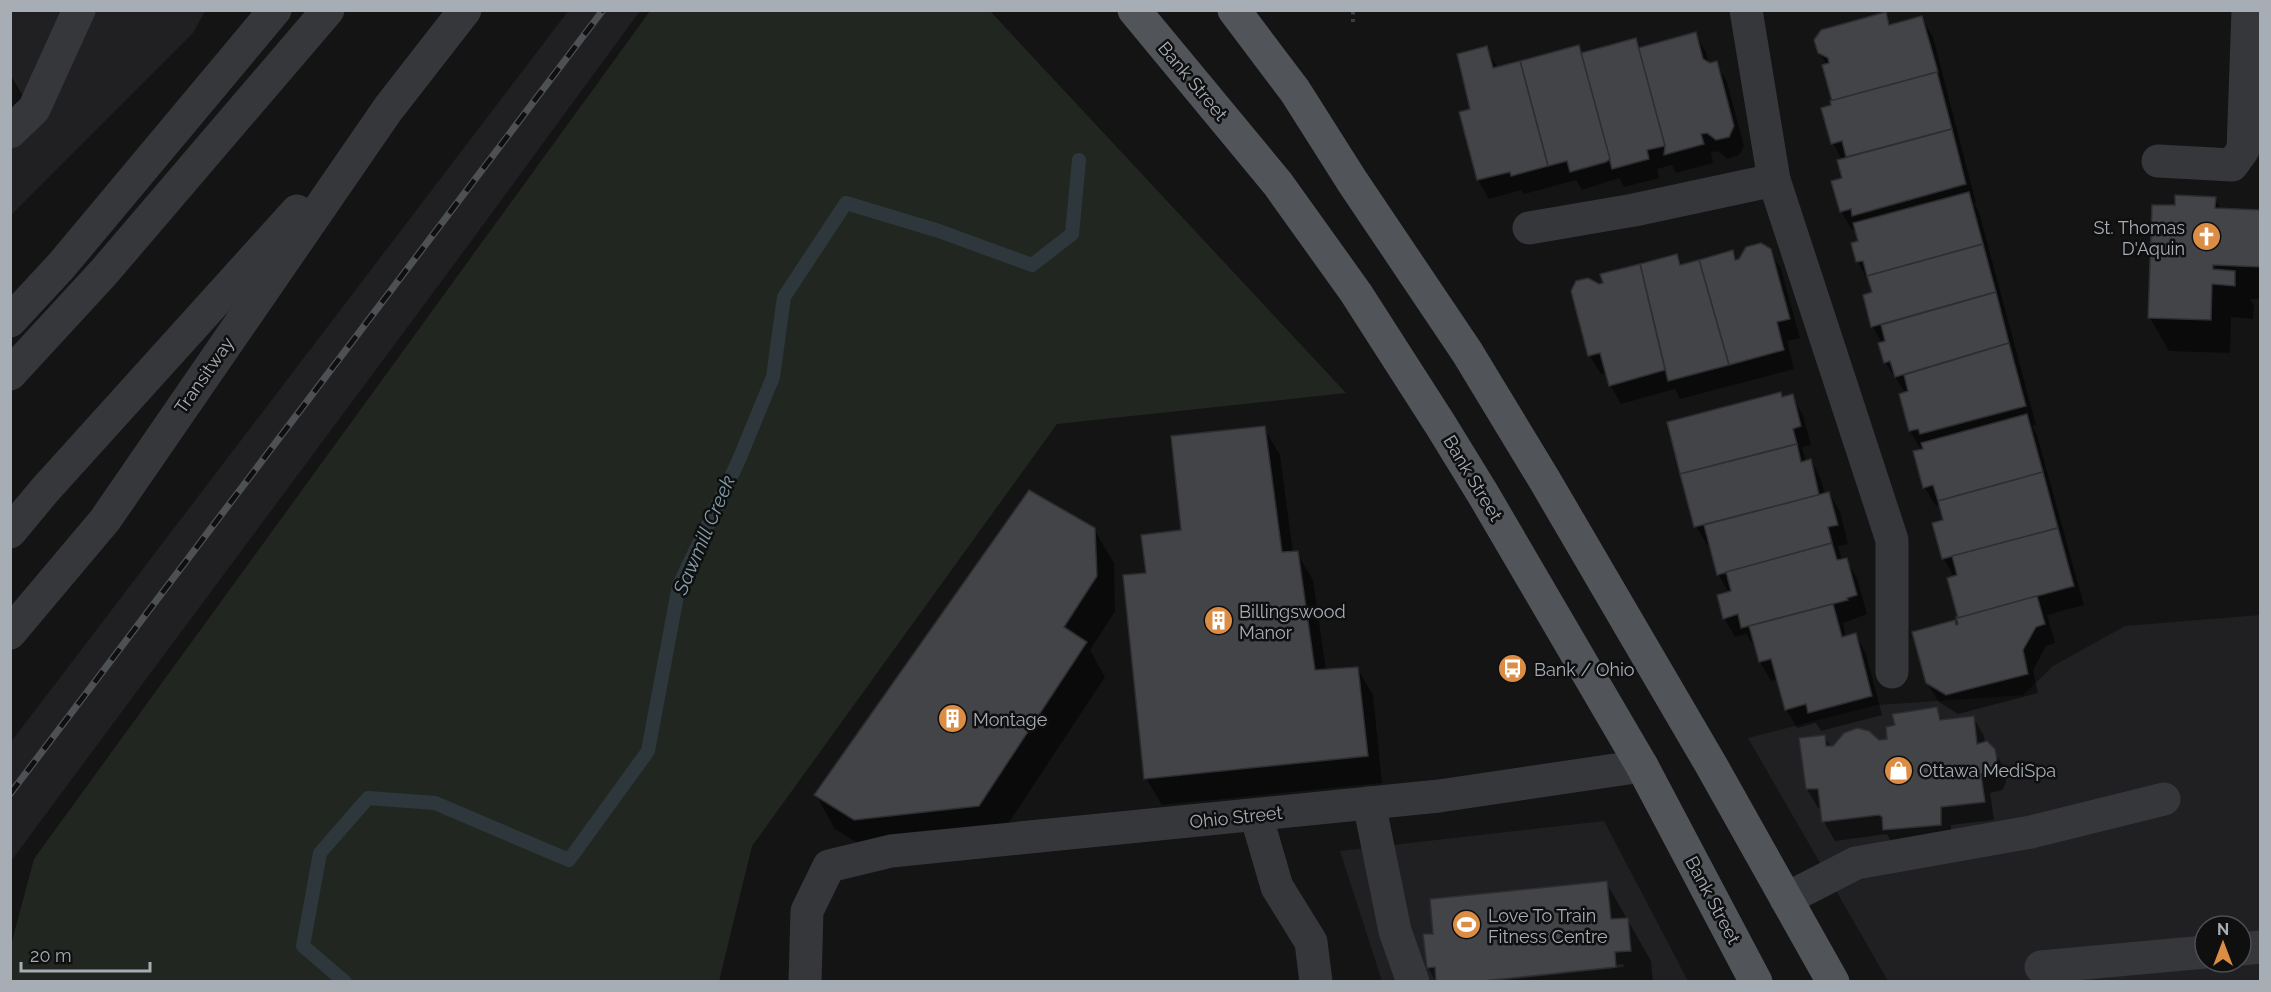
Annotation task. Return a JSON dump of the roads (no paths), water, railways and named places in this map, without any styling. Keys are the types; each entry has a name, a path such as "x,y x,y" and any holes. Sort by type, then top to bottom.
{"main road":[{"name":"Bank Street","path":"1134,10 1278,184 1356,293 1483,494 1642,766 1756,981"},
{"path":"1234,10 1295,91 1352,181 1467,352 1692,732 1833,981"}],"street":[{"path":"10,132 34,109 79,10"},
{"path":"10,321 61,266 275,10"},
{"path":"10,374 104,272 328,10"},
{"name":"Transitway","path":"10,633 105,520 388,109 465,10"},
{"path":"1746,10 1774,180 1892,540 1892,672"},
{"path":"2158,161 2232,165 2243,150 2248,10"},
{"name":"Transitway","path":"10,532 44,491 388,109"},
{"path":"1529,228 1634,210 1774,180"},
{"name":"Ohio Street","path":"806,981 807,911 829,866 891,851 1439,796 1642,766"},
{"path":"1786,899 1856,863 2031,832 2164,800"},
{"path":"1369,803 1395,932 1413,981"},
{"path":"1256,814 1277,887 1311,942 1316,981"},
{"path":"2041,967 2174,968 2193,958"}],"waterway":[{"name":"Sawmill Creek","path":"345,982 303,946 320,853 368,798 435,803 569,860 648,751 679,585 738,462 773,377 784,297 846,203 939,231 1032,265 1072,234 1079,160"}],"railway":[{"path":"10,794 603,10"}],"place":[{"name":"St. Thomas D'Aquin","path":"2206,237"},
{"name":"Billingswood Manor","path":"1218,621"},
{"name":"Bank / Ohio","path":"1513,669"},
{"name":"Montage","path":"952,719"},
{"name":"Ottawa MediSpa","path":"1898,770"},
{"name":"Love To Train Fitness Centre","path":"1467,925"}]}
